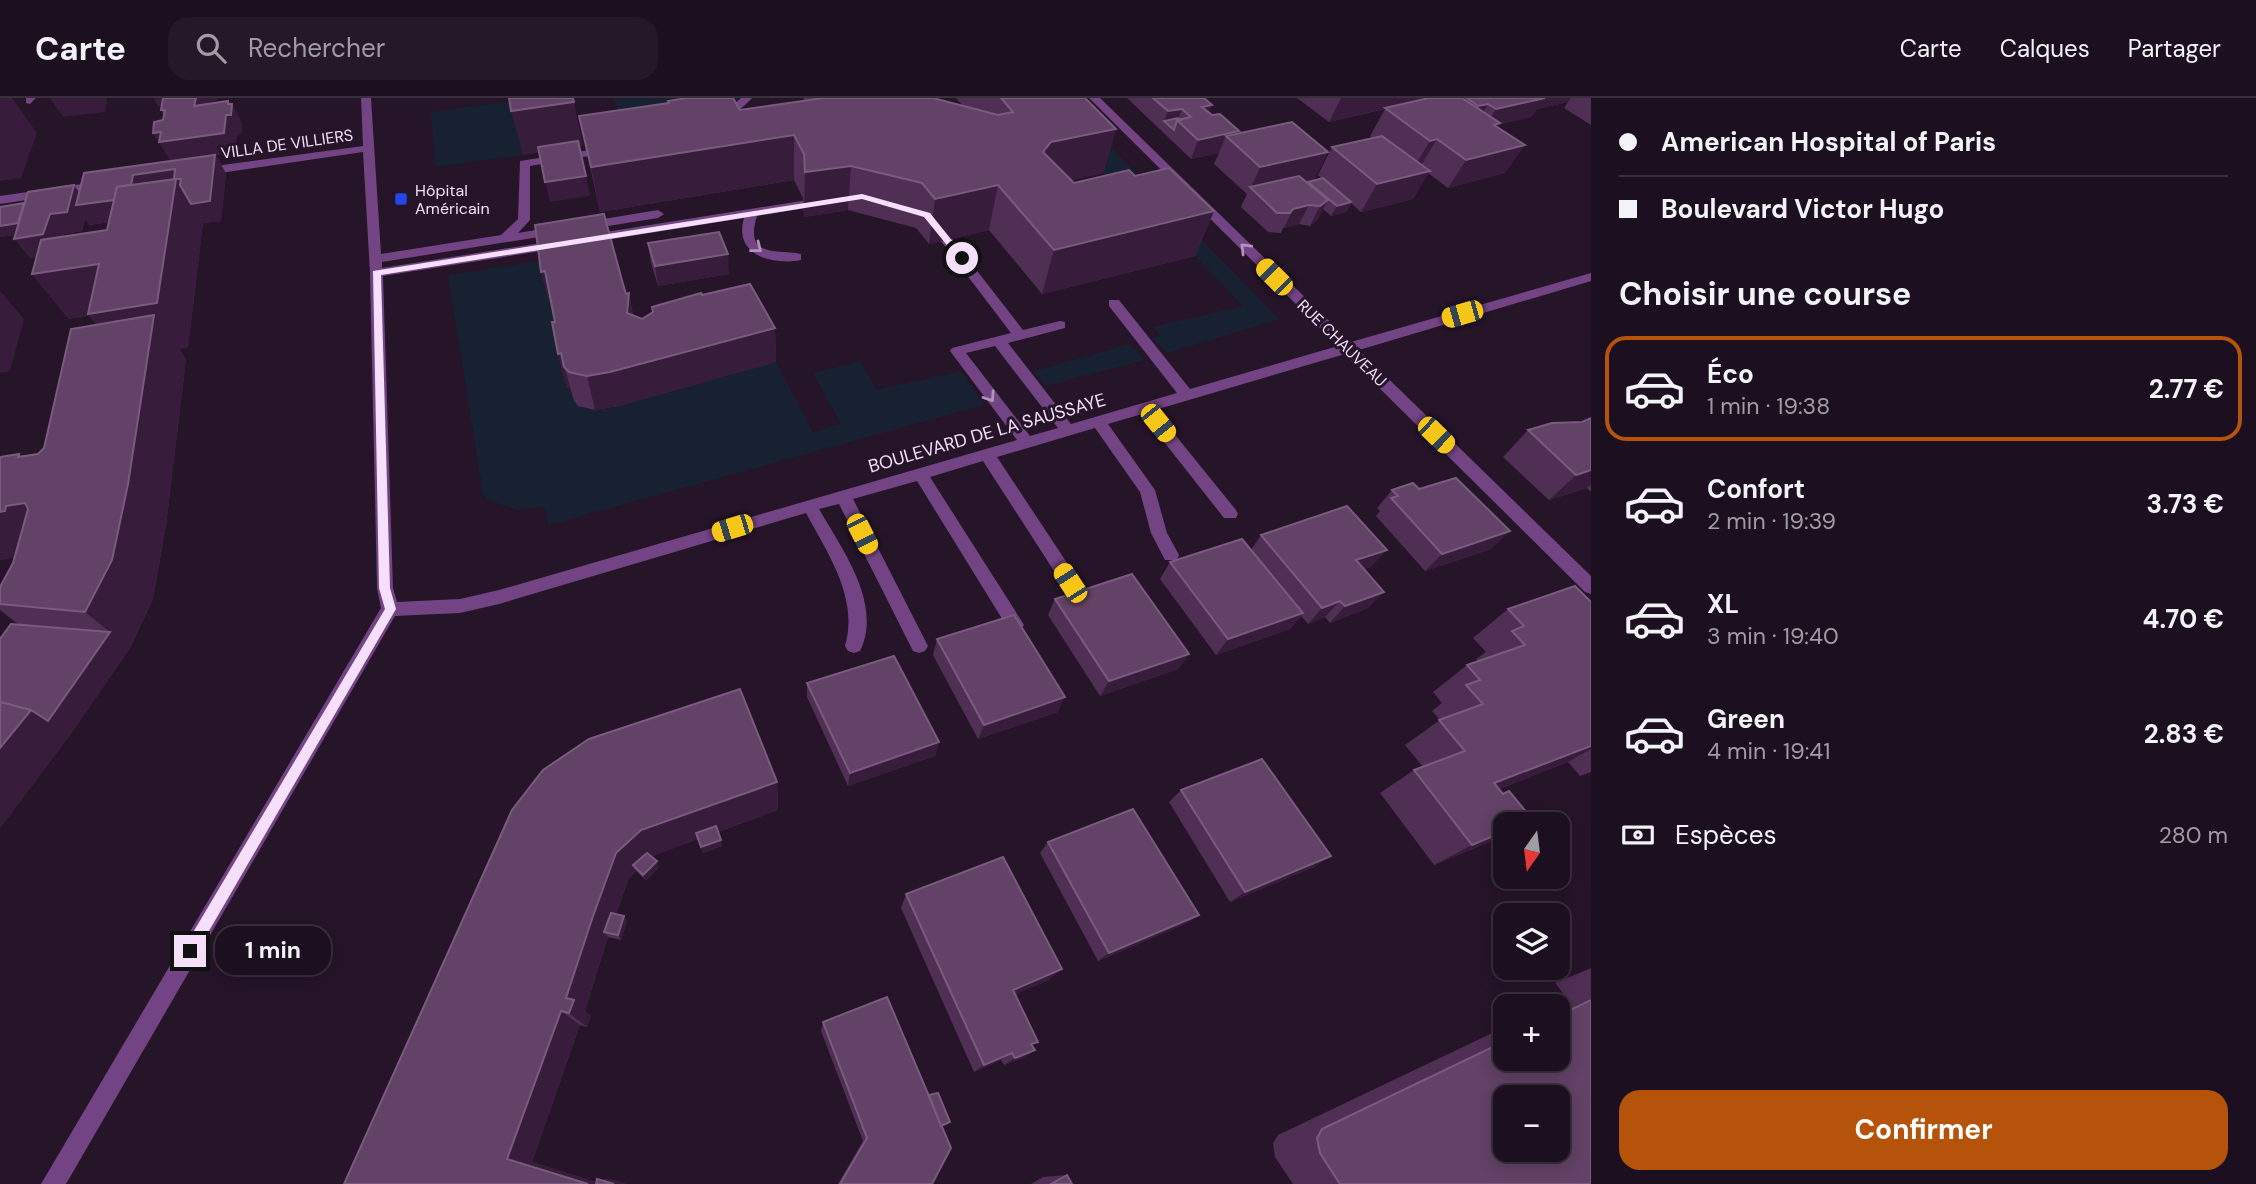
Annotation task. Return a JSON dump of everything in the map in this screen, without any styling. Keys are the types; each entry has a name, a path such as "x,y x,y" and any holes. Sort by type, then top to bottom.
{"street":[{"path":"53,1184 390,609 384,588 376,266 366,98"},
{"path":"702,121 735,109 747,98"},
{"name":"RUE CHAUVEAU","path":"1094,98 1591,587"},
{"name":"VILLA DE VILLIERS","path":"188,173 370,148"},
{"path":"503,240 524,220 524,163 626,148"},
{"path":"0,200 121,183"},
{"path":"1167,188 1187,189"},
{"path":"376,266 839,200"},
{"path":"752,212 746,232 747,240 752,246 781,260 796,257"},
{"path":"918,212 927,215 1020,335"},
{"path":"376,266 503,240 658,214"},
{"name":"BOULEVARD DE LA SAUSSAYE","path":"390,609 460,606 499,597 1591,277"},
{"path":"1114,303 1186,394"},
{"path":"1026,441 957,351 1060,325"},
{"path":"998,340 1067,429"},
{"path":"1144,407 1230,514"},
{"path":"1097,420 1147,490 1159,533 1171,555"},
{"path":"986,453 1070,583"},
{"path":"920,473 1015,625"},
{"path":"842,496 919,646"},
{"path":"809,505 855,598 860,627 854,646"}],"shaded area":[{"path":"614,98 739,98 732,104 622,124"},
{"path":"1032,98 1062,98 1143,180 1111,182"},
{"path":"512,101 523,155 436,167 431,112"},
{"path":"1156,193 1279,319 1167,353 1153,338 1160,335 1153,327 1243,306 1153,213"},
{"path":"544,260 567,387 570,387 578,406 595,410 618,406 776,362 813,432 841,424 813,373 860,361 877,390 961,371 984,405 548,525 545,507 518,510 487,500 483,493 448,275"},
{"path":"1130,344 1144,360 1046,386 1034,371"}],"building":[{"path":"163,98 196,98 194,106 228,101 228,104 232,104 231,115 226,115 224,133 159,142 161,132 153,133 154,122 163,120"},
{"path":"509,98 573,98 574,102 511,111"},
{"path":"687,98 733,98 740,110 824,98 933,98 998,115 1013,112 1001,98 1085,98 1116,129 1051,142 1043,152 1074,183 1129,170 1135,176 1169,168 1214,211 1054,250 998,185 935,199 922,183 851,166 805,172 804,154 794,135 591,167 579,116"},
{"path":"1153,98 1204,98 1212,105 1202,107 1212,115 1220,114 1239,131 1198,140 1177,120 1191,117 1182,109 1168,111"},
{"path":"1429,98 1462,98 1500,123 1494,125 1525,145 1466,160 1437,139 1430,141 1385,108"},
{"path":"1467,98 1545,98 1496,109 1488,104 1478,106"},
{"path":"1178,118 1180,120 1177,120 1174,130 1164,121"},
{"path":"1292,122 1328,152 1260,167 1226,136"},
{"path":"1382,136 1430,171 1377,184 1332,147"},
{"path":"578,141 586,176 545,182 538,147"},
{"path":"215,155 210,201 191,204 180,185 181,179 174,179 175,169 133,175 131,185 117,187 114,200 76,205 84,173"},
{"path":"1299,176 1328,200 1320,206 1309,205 1293,209 1290,213 1277,213 1250,187"},
{"path":"1323,178 1351,202 1337,206 1308,182"},
{"path":"176,179 157,303 88,314 99,264 32,274 41,240 107,230 117,187"},
{"path":"74,185 67,212 50,214 43,234 14,239 28,192"},
{"path":"24,203 18,223 0,226 0,207"},
{"path":"604,214 626,294 629,293 627,313 642,319 653,312 652,307 701,293 702,295 750,284 775,328 610,372 587,376 569,372 564,367 561,353 558,354 552,322 555,322 545,271 541,272 535,225"},
{"path":"719,232 728,254 655,266 648,243"},
{"path":"154,315 128,484 112,560 85,612 0,604 0,587 13,563 28,509 25,503 6,506 5,511 0,512 0,457 38,454 44,448 71,329"},
{"path":"1591,418 1591,470 1576,475 1528,430 1552,423 1582,422"},
{"path":"1456,478 1510,531 1442,554 1391,498 1398,496 1392,490 1413,483 1419,489"},
{"path":"1347,506 1387,550 1356,560 1384,592 1345,606 1340,601 1322,608 1261,535"},
{"path":"1242,539 1303,613 1228,639 1170,562"},
{"path":"1132,574 1189,654 1109,681 1055,599"},
{"path":"1575,586 1591,602 1591,746 1494,783 1503,794 1509,791 1526,812 1493,812 1493,836 1472,845 1414,770 1465,751 1439,720 1483,704 1466,685 1480,680 1467,665 1525,645 1512,631 1524,626 1508,609"},
{"path":"1014,615 1065,697 984,725 937,639"},
{"path":"11,624 110,632 48,721 31,710 0,702 0,639"},
{"path":"894,656 939,742 850,773 807,683"},
{"path":"740,689 777,782 641,830 616,853 566,998 574,1000 569,1013 561,1011 507,1159 588,1184 344,1184 512,810 543,770 589,739"},
{"path":"0,702 31,710 0,748"},
{"path":"1262,759 1331,856 1245,892 1181,790"},
{"path":"1133,809 1199,915 1109,953 1048,842"},
{"path":"716,826 721,840 701,847 696,833"},
{"path":"647,853 657,861 643,875 633,865"},
{"path":"1003,857 1062,969 1013,990 1038,1042 1031,1044 1035,1050 1015,1058 1012,1053 984,1065 906,894"},
{"path":"611,913 624,916 618,935 604,932"},
{"path":"887,997 951,1148 932,1184 840,1184 867,1138 823,1022"},
{"path":"1591,1000 1591,1184 1340,1184 1320,1153 1317,1138 1322,1129 1493,1047 1493,1071 1570,1071 1570,1010"},
{"path":"938,1093 950,1122 941,1126 929,1095"},
{"path":"1067,1175 1072,1184 1051,1184"},
{"path":"597,1179 614,1184 596,1184"}],"place":[{"name":"Hôpital Américain","path":"401,199"}],"route":[{"path":"190,951 390,609 384,588 376,273 862,197 927,215 962,258"}]}
